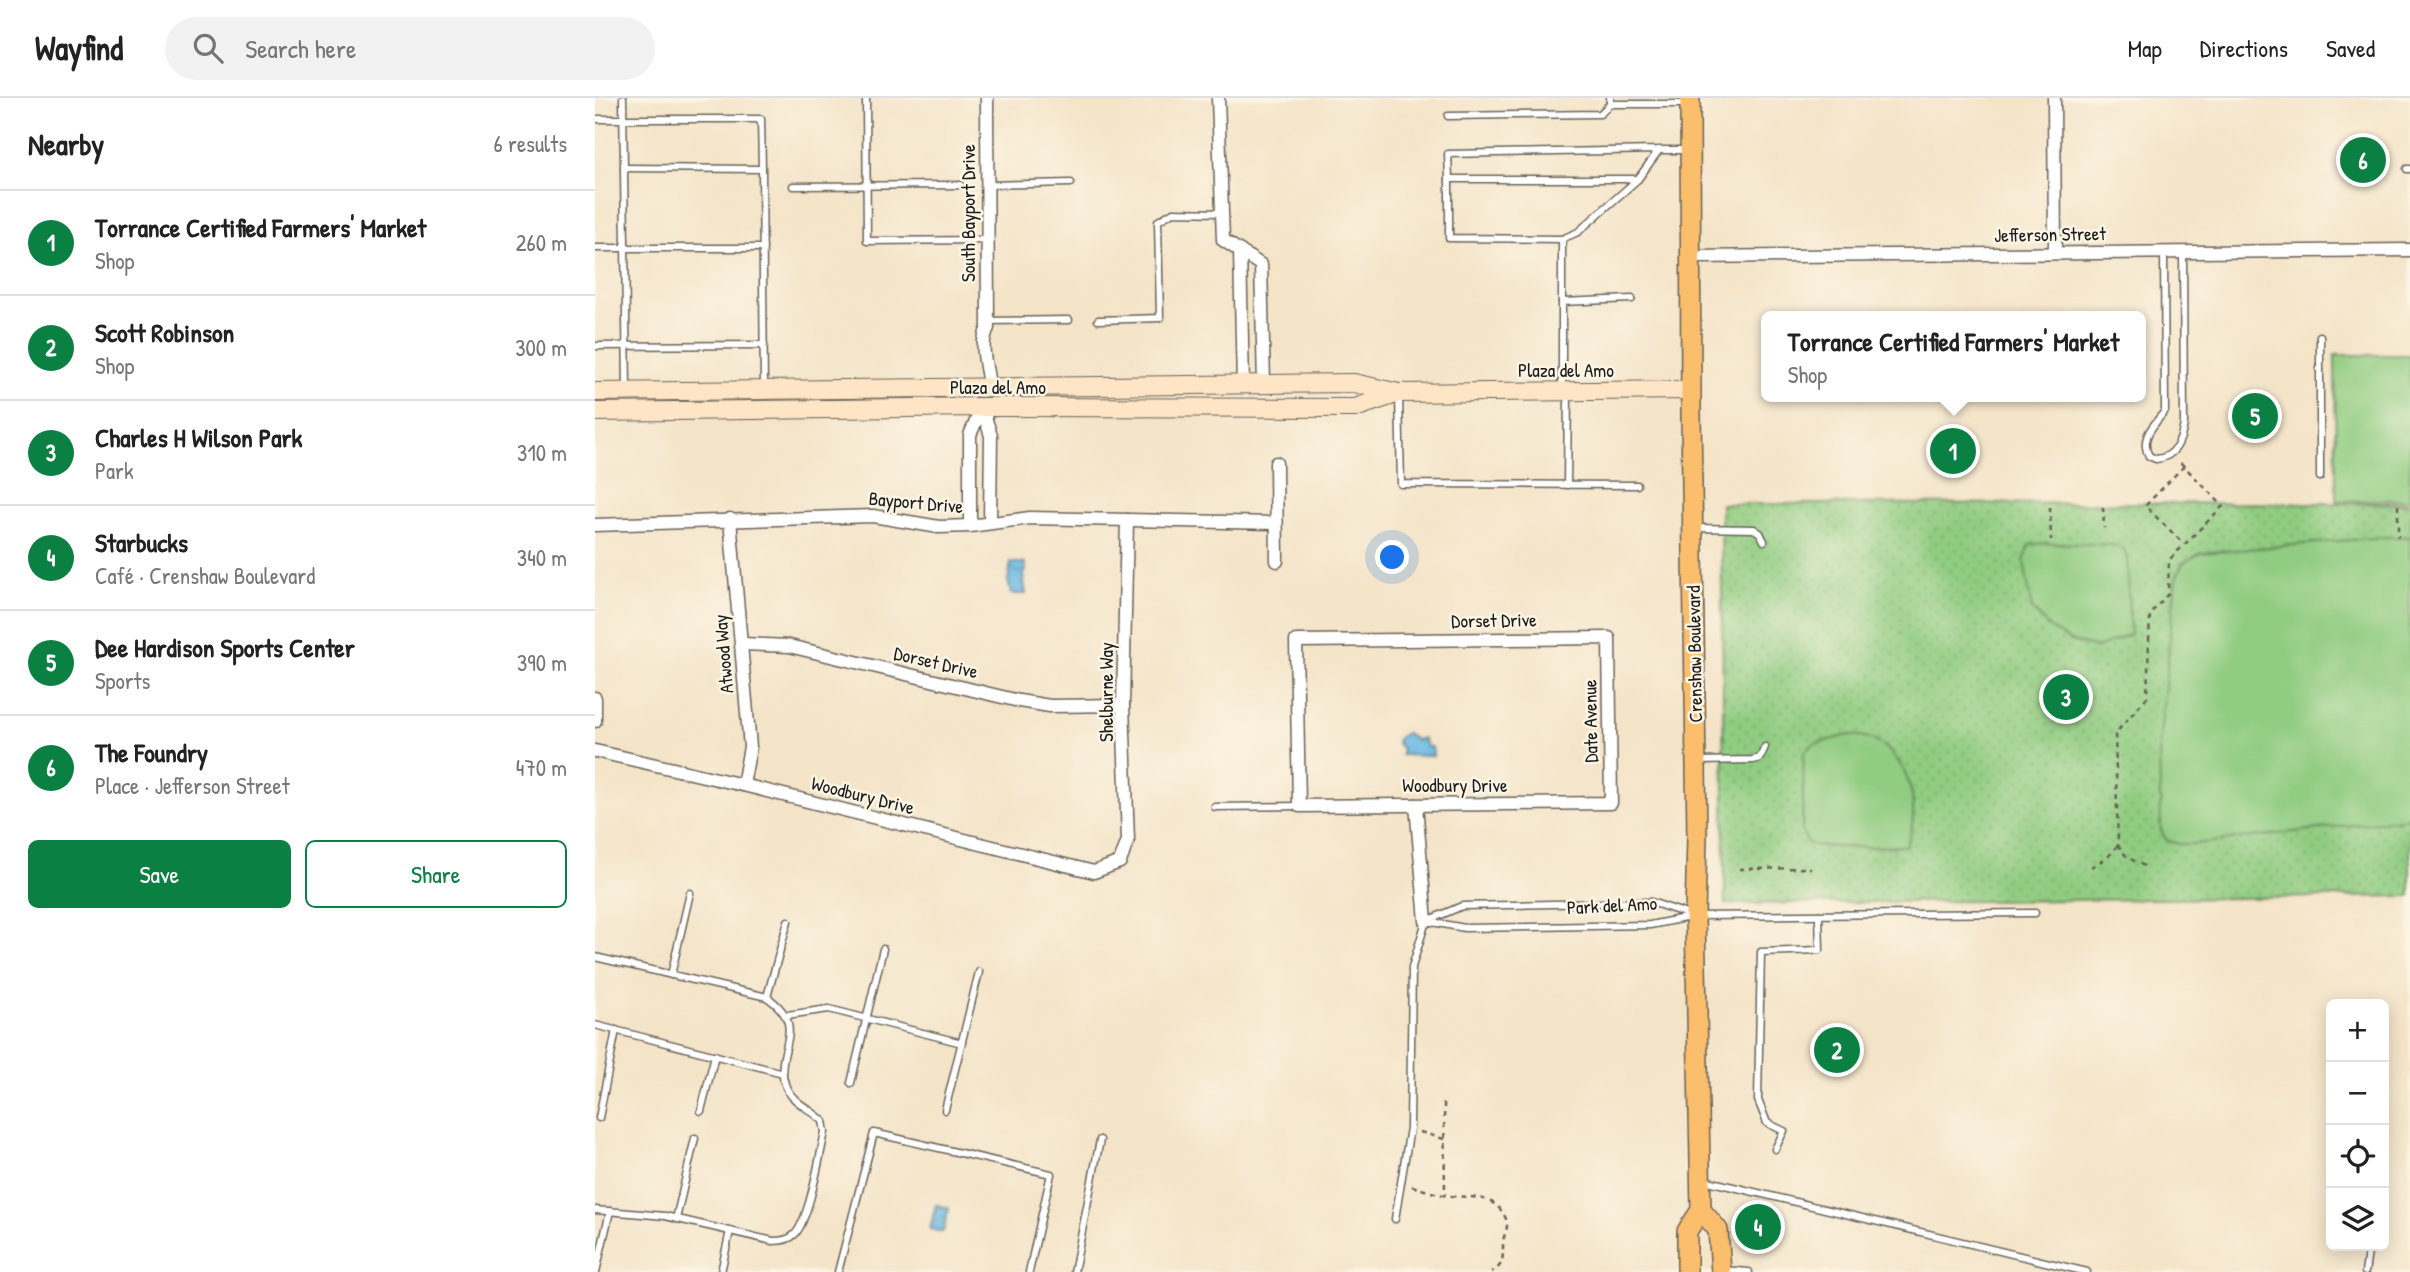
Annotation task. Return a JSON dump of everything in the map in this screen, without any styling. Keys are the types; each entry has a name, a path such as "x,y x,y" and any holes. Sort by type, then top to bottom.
{"main road":[{"name":"Crenshaw Boulevard","path":"1687,1272 1687,1231 1701,1210 1695,916 1690,101"},
{"name":"Plaza del Amo","path":"595,392 764,389 989,379 1243,385 1354,383 1399,393 1691,390"},
{"path":"986,407 989,379"},
{"path":"1264,384 1265,408"},
{"path":"627,391 628,412"},
{"name":"Plaza del Amo","path":"595,412 986,407 1355,408 1399,393"},
{"name":"Crenshaw Boulevard","path":"1701,1210 1718,1230 1721,1271"}],"street":[{"name":"South Bayport Drive","path":"987,98 988,325 992,334 989,379"},
{"path":"1218,98 1223,240 1261,265 1264,384"},
{"path":"2054,98 2055,253"},
{"name":"Jefferson Street","path":"1691,257 2410,250"},
{"path":"1240,251 1243,385"},
{"path":"970,526 970,435 986,407"},
{"path":"986,407 991,436 990,522"},
{"path":"1276,463 1277,561"},
{"path":"970,479 991,480"},
{"name":"Bayport Drive","path":"595,525 873,516 939,527 1030,518 1276,523"},
{"name":"Atwood Way","path":"730,519 750,747 743,785"},
{"name":"Shelburne Way","path":"1120,862 1128,840 1123,705 1127,520"},
{"name":"Dorset Drive","path":"1299,806 1296,641 1609,638"},
{"name":"Date Avenue","path":"1609,638 1611,803"},
{"name":"Dorset Drive","path":"742,644 789,646 1049,706 1123,705"},
{"path":"595,698 595,721"},
{"name":"Woodbury Drive","path":"595,751 1094,872 1120,862"},
{"name":"Woodbury Drive","path":"1299,806 1611,803"},
{"path":"1416,805 1426,921"}],"lane":[{"path":"623,98 627,391"},
{"path":"866,98 867,241 988,240"},
{"path":"1448,116 1600,114 1610,101 1690,101"},
{"path":"595,120 761,119 764,389"},
{"path":"1659,150 1638,179 1579,232 1562,239 1449,238 1448,154 1659,150 1691,150"},
{"path":"624,169 762,169"},
{"path":"1449,179 1638,179"},
{"path":"988,185 1071,183"},
{"path":"793,186 960,185"},
{"path":"1098,320 1160,318 1158,221 1173,212 1222,213"},
{"path":"1562,239 1567,485"},
{"path":"595,248 763,248"},
{"path":"2164,251 2165,411 2149,432 2145,443 2149,456 2156,459 2172,453 2182,436 2184,424 2183,252"},
{"path":"1562,302 1632,299"},
{"path":"988,325 1069,320"},
{"path":"2320,336 2321,477"},
{"path":"595,346 764,345"},
{"path":"1399,393 1401,484 1637,485"},
{"path":"1692,528 1754,529 1764,541"},
{"path":"1696,761 1753,760 1760,758 1765,747"},
{"path":"1215,807 1299,806"},
{"path":"671,975 691,893"},
{"name":"Park del Amo","path":"1426,921 1462,906 1651,902 1695,916"},
{"path":"1695,916 2035,914"},
{"path":"1775,1149 1784,1131 1767,1123 1758,1100 1761,952 1820,950 1819,915"},
{"name":"Park del Amo","path":"1426,921 1465,928 1492,928 1650,925 1695,916"},
{"path":"767,998 788,921"},
{"path":"1395,1219 1410,1129 1412,967 1426,921"},
{"path":"851,1083 883,949"},
{"path":"595,957 767,998 787,1015 789,1025 783,1073 790,1094 823,1121 825,1132 804,1218 793,1236 782,1241 645,1213 595,1210"},
{"path":"945,1110 979,972"},
{"path":"787,1015 829,1009 962,1042"},
{"path":"595,1025 783,1073"},
{"path":"599,1118 616,1030"},
{"path":"701,1111 715,1055"},
{"path":"838,1272 874,1133 1051,1174 1029,1272"},
{"path":"676,1219 695,1138"},
{"path":"1074,1272 1100,1140"},
{"path":"1700,1179 2087,1272"},
{"path":"596,1272 610,1211"},
{"path":"721,1272 730,1231"},
{"path":"2365,1272 2368,1251"},
{"path":"1721,1271 1749,1272"}],"path":[{"path":"2144,866 2127,857 2118,845 2115,734 2147,696 2150,614 2168,594 2169,560 2223,506 2172,453"},
{"path":"2184,466 2144,506 2184,544"},
{"path":"2397,505 2398,537"},
{"path":"2050,507 2051,540"},
{"path":"2103,507 2104,528"},
{"path":"2091,867 2108,857 2118,845"},
{"path":"1739,869 1811,868"},
{"path":"1444,1103 1445,1195"},
{"path":"1410,1129 1445,1139"},
{"path":"1420,1189 1445,1195 1478,1196 1488,1200 1506,1220 1507,1228 1502,1243 1505,1253 1497,1271 1491,1272"}],"green space":[{"path":"2335,355 2410,355 2410,500 2336,501"},
{"path":"2410,503 2410,896 1725,904 1721,504"},
{"path":"2410,537 2410,818 2195,844 2178,844 2166,840 2161,830 2159,746 2176,578 2183,563 2201,553"},
{"path":"2029,545 2113,545 2123,549 2127,557 2130,634 2097,648 2071,641 2051,629 2032,609 2024,561"},
{"path":"1849,735 1868,738 1883,746 1896,758 1905,774 1911,791 1913,810 1912,828 1906,846 1815,845 1808,843 1802,832 1804,752 1814,744"}],"water":[{"path":"1011,563 1025,563 1023,576 1026,594 1011,594 1008,580"},
{"path":"1406,733 1416,740 1423,738 1427,747 1432,747 1433,756 1401,755 1398,738"},
{"path":"936,1205 949,1208 943,1232 930,1229"}],"place":[{"name":"The Foundry","path":"2363,160"},
{"name":"Dee Hardison Sports Center","path":"2255,416"},
{"name":"Torrance Certified Farmers' Market","path":"1953,451"},
{"name":"Charles H Wilson Park","path":"2066,697"},
{"name":"Scott Robinson","path":"1837,1050"},
{"name":"Starbucks","path":"1758,1227"}]}
